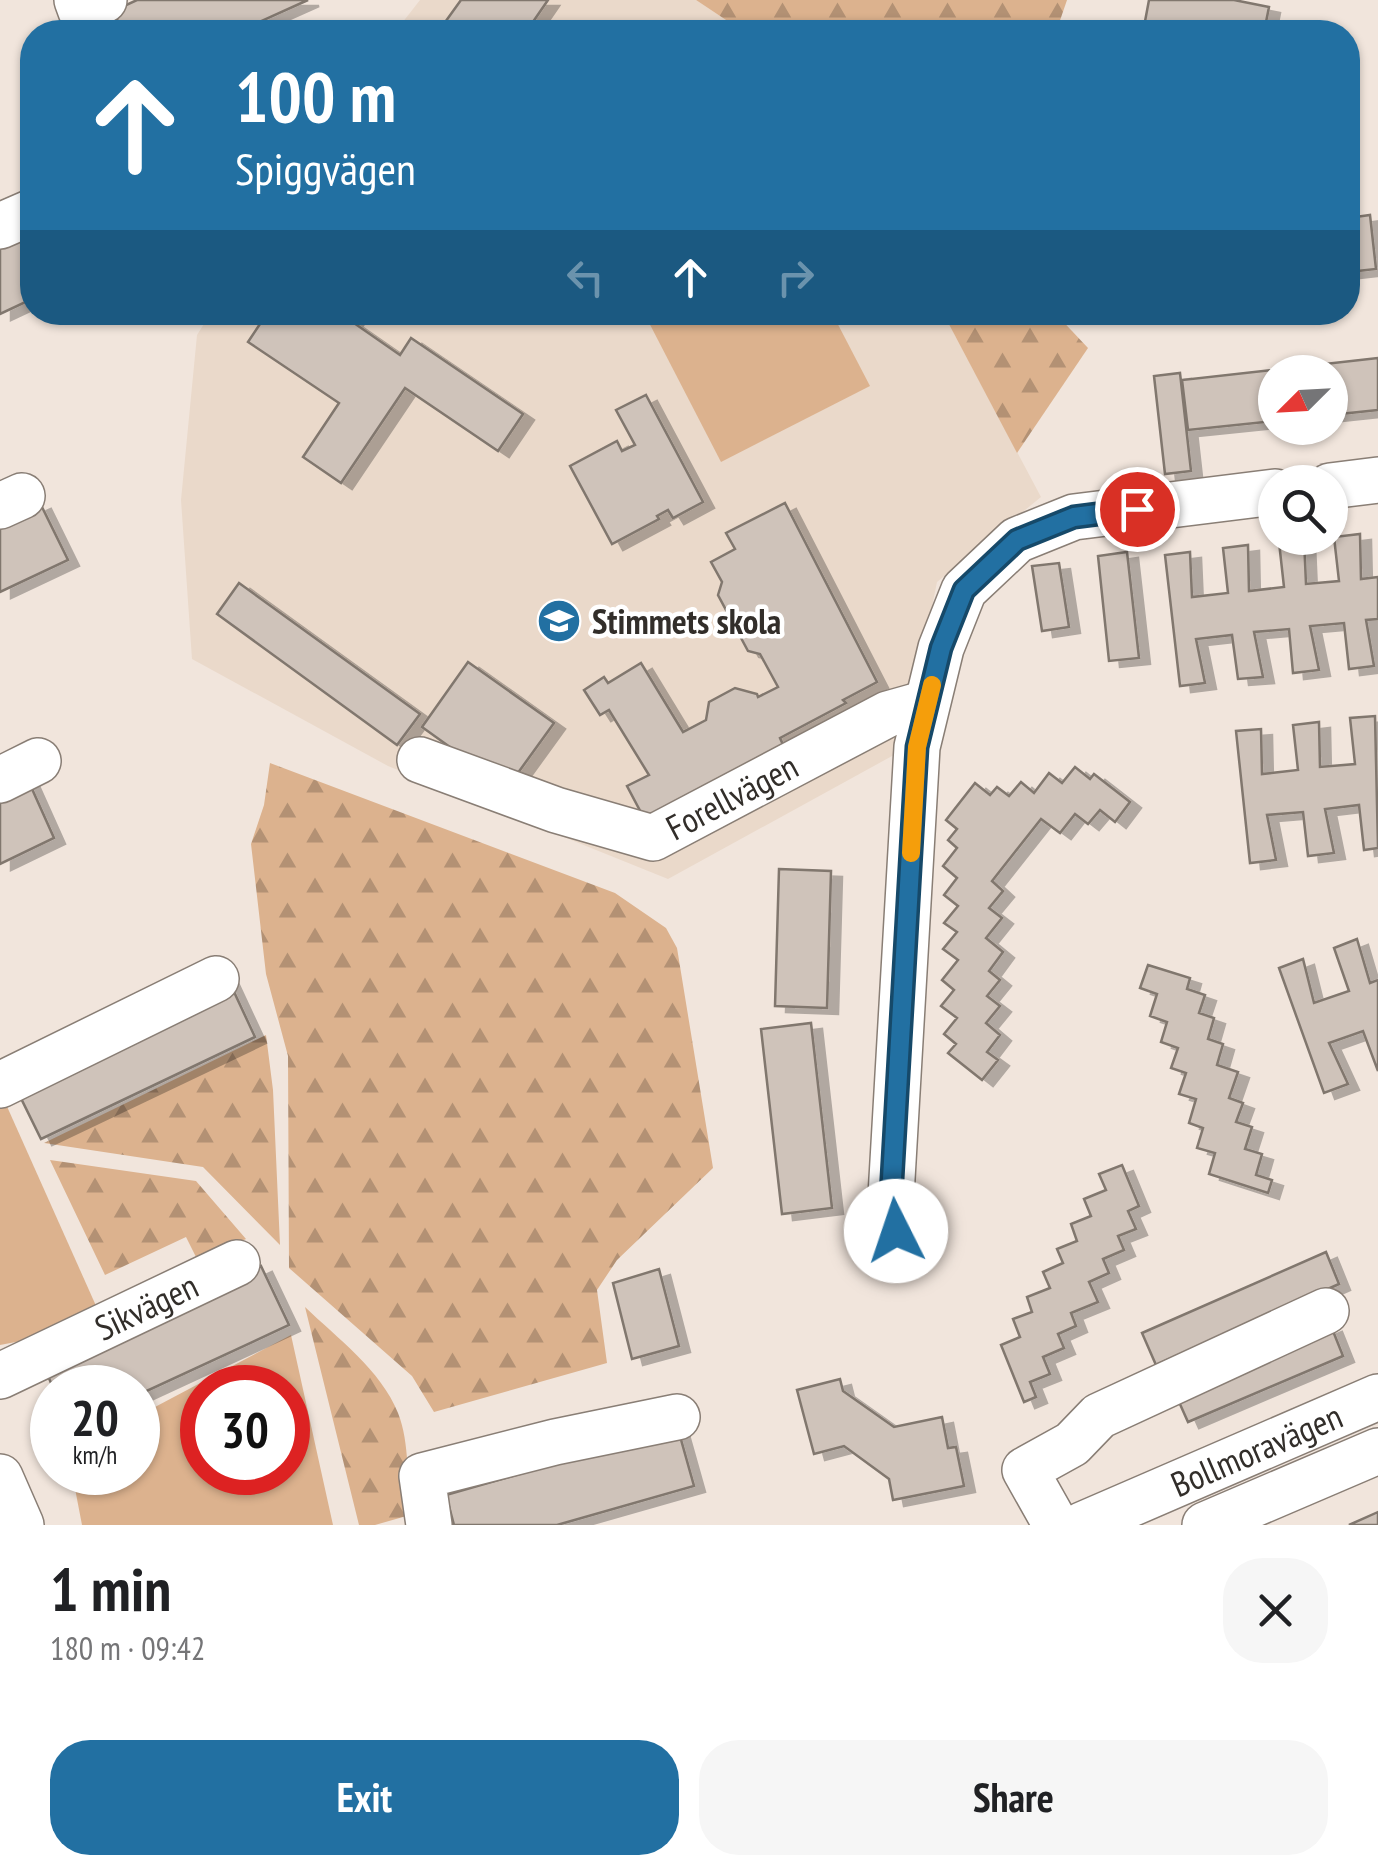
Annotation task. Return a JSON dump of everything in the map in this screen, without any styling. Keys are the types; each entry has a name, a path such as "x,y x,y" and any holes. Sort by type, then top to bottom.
{"street":[{"path":"76,0 81,11 104,0"},
{"path":"1348,484 1378,480"},
{"path":"896,1231 891,1196 916,765 941,648 964,590 1017,540 1074,517 1258,494"},
{"name":"Forellvägen","path":"420,760 556,810 653,838 888,714 927,703"},
{"path":"0,1085 216,978"},
{"name":"Sikvägen","path":"0,1376 237,1263"},
{"path":"1056,1525 1025,1470 1072,1444 1099,1416 1326,1311"},
{"name":"Bollmoravägen","path":"1082,1525 1378,1397"},
{"path":"429,1525 422,1476 555,1442 677,1417"},
{"name":"Bollmoravägen","path":"1206,1525 1378,1450"},
{"path":"0,1477 19,1524"}],"shaded area":[{"path":"420,0 696,0 726,20 404,20"},
{"name":"Stimmets skola","path":"203,325 949,325 1041,497 937,582 903,750 668,879 388,766 192,659 181,500 197,335"}],"green space":[{"path":"696,0 1067,0 1060,20 726,20"},
{"path":"650,325 838,325 870,386 721,462"},
{"path":"949,325 1066,325 1088,348 1017,453"},
{"path":"270,763 615,893 666,928 677,948 713,1168 617,1260 597,1290 607,1363 434,1412 412,1376 289,1268 288,1056 266,974 251,844 264,805"},
{"path":"266,1035 273,1090 280,1245 203,1167 44,1143"},
{"path":"5,1102 97,1308 42,1337 0,1345 0,1104"},
{"path":"50,1160 196,1181 246,1239 198,1261 186,1237 105,1275"},
{"path":"305,1307 357,1356 390,1397 405,1437 410,1515 375,1525 359,1525"},
{"path":"291,1335 298,1365 234,1365"},
{"path":"180,1394 180,1495 310,1495 310,1421 333,1525 82,1525 76,1495 160,1495 160,1404"}],"building":[{"path":"137,0 308,0 264,20 117,20 113,11"},
{"path":"461,0 548,0 534,20 447,20"},
{"path":"1149,0 1234,0 1269,7 1266,20 1145,20"},
{"path":"1370,215 1376,269 1360,271 1360,216"},
{"path":"20,230 20,305 0,314 0,240"},
{"path":"259,325 357,325 400,355 411,338 523,414 498,451 405,388 341,483 303,457 339,403 248,342"},
{"path":"1378,358 1378,410 1348,413 1348,361"},
{"path":"1258,371 1258,423 1188,430 1182,380"},
{"path":"1180,373 1191,471 1165,474 1154,376"},
{"path":"646,395 703,502 673,518 668,510 657,516 659,519 612,544 570,466 617,441 622,451 635,445 616,410"},
{"path":"40,503 68,560 0,592 0,521"},
{"path":"785,503 877,682 780,738 784,747 645,820 627,786 649,775 609,710 600,715 584,690 604,677 608,683 641,663 683,732 706,720 709,702 735,688 758,697 778,687 760,654 748,651 718,595 722,582 711,562 735,549 726,533"},
{"path":"1360,534 1361,579 1378,577 1378,619 1366,620 1374,666 1349,669 1344,623 1310,626 1319,670 1293,673 1289,629 1254,632 1263,677 1238,679 1232,635 1196,639 1205,683 1180,686 1165,555 1190,552 1192,597 1228,593 1223,548 1248,545 1249,591 1284,587 1280,555 1305,555 1306,584 1339,581 1336,555 1348,555 1348,535"},
{"path":"1127,552 1139,658 1109,661 1098,556"},
{"path":"1059,563 1069,627 1042,631 1032,566"},
{"path":"239,583 420,714 397,745 217,614"},
{"path":"468,662 554,723 507,788 422,727"},
{"path":"1375,716 1378,848 1364,850 1359,805 1325,809 1334,853 1308,856 1303,812 1267,815 1276,860 1250,863 1236,731 1261,729 1262,774 1298,770 1293,725 1319,722 1320,767 1355,764 1350,718"},
{"path":"1075,767 1090,779 1094,774 1130,802 1115,822 1100,810 1088,824 1075,814 1060,833 1041,819 992,881 1003,891 989,908 1002,918 986,938 1003,952 989,971 1000,980 987,996 1000,1006 986,1023 1000,1035 987,1052 998,1060 982,1080 948,1053 956,1044 944,1034 957,1018 941,1006 954,990 942,980 958,960 943,949 957,932 944,923 958,906 944,895 957,878 943,866 957,848 948,840 957,829 946,820 975,783 990,795 997,787 1009,796 1021,782 1034,793 1049,773 1062,783"},
{"path":"28,780 54,838 0,864 0,793"},
{"path":"779,869 831,871 827,1008 775,1006"},
{"path":"1357,939 1370,983 1378,980 1378,1071 1363,1031 1329,1043 1348,1084 1324,1093 1279,968 1303,959 1314,1003 1349,991 1334,948"},
{"path":"1148,965 1190,978 1187,989 1205,995 1199,1013 1214,1018 1208,1039 1223,1044 1217,1065 1238,1072 1229,1098 1243,1103 1236,1122 1252,1127 1245,1149 1262,1154 1256,1175 1272,1180 1268,1193 1209,1174 1215,1153 1197,1148 1203,1128 1189,1123 1196,1099 1179,1094 1186,1073 1171,1068 1178,1048 1161,1042 1167,1022 1150,1016 1157,994 1140,988"},
{"path":"228,979 255,1037 41,1139 13,1082"},
{"path":"811,1023 832,1208 782,1214 761,1029"},
{"path":"1122,1165 1139,1206 1128,1211 1136,1229 1118,1236 1124,1250 1103,1259 1109,1273 1089,1282 1098,1302 1071,1313 1076,1326 1058,1334 1064,1348 1043,1357 1050,1374 1030,1382 1036,1397 1024,1402 1001,1345 1020,1337 1013,1319 1032,1312 1027,1297 1050,1288 1043,1272 1063,1263 1057,1249 1077,1241 1071,1224 1091,1216 1084,1199 1106,1190 1099,1174"},
{"path":"1326,1252 1339,1284 1156,1365 1142,1333"},
{"path":"261,1266 289,1325 203,1365 180,1365 180,1376 160,1385 160,1365 46,1365"},
{"path":"659,1269 679,1346 632,1359 613,1283"},
{"path":"1331,1326 1343,1356 1188,1422 1175,1393"},
{"path":"840,1379 843,1391 894,1427 942,1417 948,1448 956,1447 964,1486 893,1500 889,1479 844,1446 814,1454 797,1390"},
{"path":"678,1429 694,1486 557,1525 454,1525 446,1495"},
{"path":"1378,1512 1378,1525 1349,1525"}],"slow traffic":[{"path":"911,853 917,747 932,685"}],"place":[{"name":"Stimmets skola","path":"559,621"}],"route":[{"path":"896,1231 891,1196 917,747 941,648 964,590 1017,540 1074,517 1137,509"}]}
